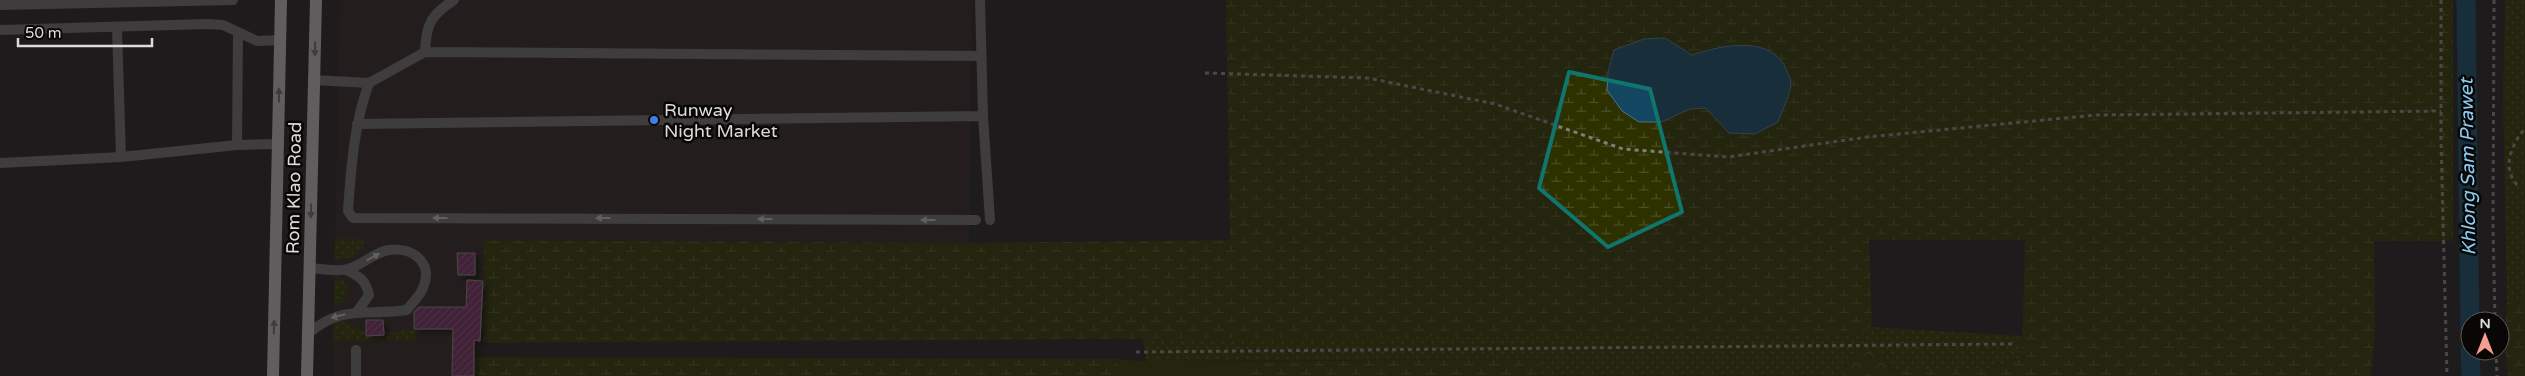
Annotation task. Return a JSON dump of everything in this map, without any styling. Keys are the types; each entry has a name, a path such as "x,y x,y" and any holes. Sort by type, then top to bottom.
{"main road":[{"name":"Rom Klao Road","path":"273,376 281,0"},
{"name":"Rom Klao Road","path":"307,376 316,0"}],"lane":[{"path":"0,5 233,0"},
{"path":"425,52 425,34 436,11 454,0"},
{"path":"980,0 983,116 990,220"},
{"path":"0,30 207,24 223,25 257,41 280,40"},
{"path":"116,28 121,157"},
{"path":"237,145 238,33"},
{"path":"314,80 369,83 425,52 981,56"},
{"path":"369,83 357,124 348,211 353,218 976,220"},
{"path":"357,124 983,116"},
{"path":"0,163 121,157 237,145 279,144"},
{"path":"309,333 330,317 357,312 389,313 407,310 423,288 424,265 417,254 406,251 389,250 376,254 359,265 346,270"},
{"path":"310,268 346,270 360,276 367,284 369,295 357,312"},
{"path":"356,350 356,376"}],"path":[{"path":"2440,0 2440,111 2447,376"},
{"path":"2494,0 2493,227 2495,311"},
{"path":"1205,73 1368,78 1495,104 1623,150 1728,157 1867,137 2096,115 2440,111"},
{"path":"2517,185 2510,177 2508,166 2510,153 2525,128"},
{"path":"1136,352 2012,344"},
{"path":"2496,361 2497,376"}],"highlighted area":[{"path":"1569,72 1650,89 1682,212 1608,247 1539,188"}],"shaded area":[{"name":"Runway Night Market","path":"340,0 972,0 969,243 484,240 483,343 474,357 474,376 335,376 333,341"}],"green space":[{"path":"1226,0 2453,0 2453,241 2374,241 2375,328 2371,376 1892,376 1891,370 1992,368 2022,357 2025,240 1869,240 1872,327 1859,334 483,343 484,240 969,243 1230,240","holes":["1665,38 1692,55 1716,47 1747,46 1729,133 1706,107 1690,109 1661,122 1630,113 1615,103 1608,85 1608,72"]},
{"path":"2505,0 2525,0 2525,303 2507,302 2503,96"},
{"path":"335,239 364,239 364,246 353,257 334,260"},
{"path":"334,280 342,280 347,284 347,288 344,301 334,307"},
{"path":"2507,302 2525,303 2525,376 2508,376 2507,361 2510,361 2510,311 2507,311"},
{"path":"333,320 342,321 362,331 372,333 417,329 416,341 333,341"},
{"path":"1872,327 2023,336 2022,357 1992,368 1891,370 1883,353 1845,362 1842,376 1540,376 1539,358 1146,362 1143,339 1859,334"},
{"path":"1860,349 1883,353 1892,376 1842,376 1845,362"},
{"path":"474,357 1118,359 1119,376 474,376"},
{"path":"1540,358 1540,376 1247,376 1247,362"},
{"path":"1118,359 1146,362 1247,362 1247,376 1119,376"}],"water":[{"path":"1665,38 1692,55 1717,48 1745,45 1770,51 1780,59 1791,81 1788,97 1778,122 1755,134 1729,133 1706,108 1690,109 1661,122 1639,122 1622,111 1607,90 1608,72 1614,50 1644,39"}],"building":[{"path":"457,253 475,253 475,275 458,275"},
{"path":"467,280 483,281 480,341 474,340 474,376 452,376 453,329 414,329 414,312 419,307 466,307"},
{"path":"366,320 383,320 384,335 366,336"}],"waterway":[{"name":"Khlong Sam Prawet","path":"2466,0 2470,311"},
{"name":"Khlong Sam Prawet","path":"2470,361 2471,376"}],"place":[{"name":"Runway Night Market","path":"654,120"}]}
